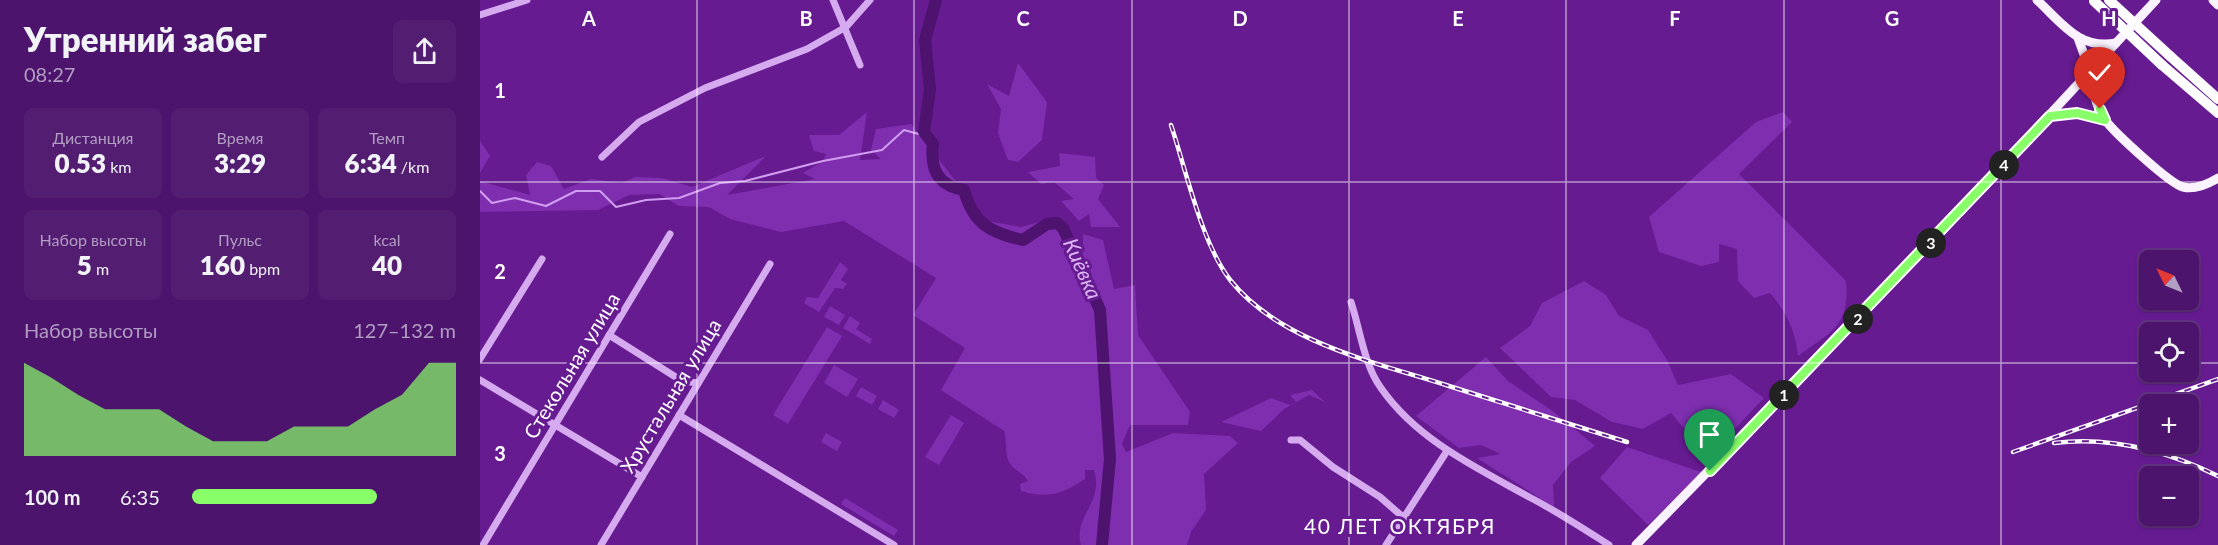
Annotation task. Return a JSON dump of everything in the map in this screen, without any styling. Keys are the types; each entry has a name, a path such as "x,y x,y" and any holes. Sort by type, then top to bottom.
{"highway":[{"path":"2109,0 2218,99"},
{"path":"2094,1 2162,65 2218,113"}],"main road":[{"path":"2037,0 2078,38 2097,45 2116,43"},
{"path":"1636,545 1799,380 2050,116 2156,0"},
{"path":"2213,0 2218,5"},
{"path":"2078,38 2086,60 2084,79"},
{"path":"2096,66 2093,87 2105,120 2177,185 2199,187 2218,178"},
{"path":"2050,116 2077,113 2105,120"}],"street":[{"path":"480,15 526,0"},
{"path":"833,0 860,65"},
{"path":"602,157 639,122 705,88 807,49 846,27 870,0"},
{"name":"Стекольная улица","path":"483,545 670,234"},
{"path":"480,359 542,259"},
{"name":"Хрустальная улица","path":"601,545 770,264"},
{"path":"1352,302 1371,368 1380,387 1406,418 1448,451 1551,508 1610,545"},
{"path":"609,335 682,381 698,383"},
{"path":"480,380 642,477"},
{"path":"680,415 894,545"},
{"path":"1291,440 1300,440 1334,467 1380,497 1404,518"},
{"path":"1386,545 1448,451"}],"shaded area":[{"path":"1018,63 1047,102 1042,140 1018,162 1008,160 998,133 1001,109 987,84 1009,96"},
{"path":"867,112 860,160 881,159 871,150 876,129 911,124 987,221 1021,227 1054,218 1077,257 1083,254 1083,234 1103,240 1114,289 1135,285 1138,335 1190,412 1188,425 1130,425 1122,444 1126,452 1173,433 1230,436 1238,443 1204,474 1206,510 1191,532 1187,545 1081,545 1081,526 1095,492 1094,470 1085,470 1085,479 1054,494 1039,495 1021,491 1020,484 1028,481 1008,460 1004,431 941,390 965,348 913,315 936,278 844,221 781,232 730,219 709,207 679,206 659,194 629,195 598,210 480,212 480,181 530,195 526,175 537,162 551,166 564,189 591,179 622,183 635,177 662,178 692,187 766,156 727,195 815,179 803,173 823,161 826,154 814,151 809,135 839,135"},
{"path":"1783,112 1792,122 1739,174 1846,281 1845,309 1836,327 1798,356 1792,330 1776,300 1770,293 1754,298 1738,281 1737,249 1719,244 1719,262 1701,266 1659,252 1649,217 1756,122"},
{"path":"480,141 490,156 480,173"},
{"path":"1059,153 1095,157 1096,178 1104,185 1098,199 1120,227 1091,227 1089,214 1079,221 1061,201 1074,199 1054,182 1041,184 1028,172 1060,166"},
{"path":"840,262 848,269 841,280 847,284 843,289 835,288 819,312 804,303 807,297 818,298"},
{"path":"1584,281 1606,295 1619,316 1648,330 1667,360 1678,385 1731,374 1764,398 1712,453 1700,447 1671,413 1643,429 1612,422 1575,400 1551,397 1500,348 1530,326 1542,303"},
{"path":"830,306 845,315 839,325 824,317"},
{"path":"850,316 860,323 856,329 872,339 870,344 843,328"},
{"path":"827,327 842,336 788,424 773,415"},
{"path":"1486,357 1508,381 1554,412 1595,446 1571,462 1553,485 1554,507 1477,458 1501,454 1481,445 1459,448 1416,416"},
{"path":"834,365 858,379 847,397 824,383"},
{"path":"861,387 877,396 872,405 856,396"},
{"path":"1312,390 1325,402 1309,395 1284,409 1261,431 1221,422 1271,398 1290,405 1296,402 1290,395"},
{"path":"883,400 899,410 894,418 878,409"},
{"path":"951,415 964,423 939,465 925,457"},
{"path":"826,433 842,442 837,451 821,442"},
{"path":"1627,447 1701,472 1648,525 1600,478"},
{"path":"845,498 898,530 894,536 841,504"}],"waterway":[{"name":"Киёвка","path":"936,0 925,40 930,89 924,132 933,144 933,161 938,175 948,185 964,190 978,219 1002,234 1023,240 1047,224 1057,223 1063,228 1100,310 1110,459 1102,545"},
{"path":"480,191 492,203 515,198 546,206 576,191 600,191 616,207 646,200 679,198 720,183 745,181 823,161 882,150 904,130 926,136"}],"railway":[{"path":"1171,125 1203,228 1221,266 1231,281 1252,302 1276,320 1303,335 1362,359 1627,442"},
{"path":"2013,452 2218,379"},
{"path":"2054,443 2096,442 2138,448 2179,459 2218,476"}],"district":[{"name":"40 ЛЕТ ОКТЯБРЯ","path":"1400,527"}],"route":[{"path":"1710,471 2050,116 2077,113 2105,120 2100,109"}]}
